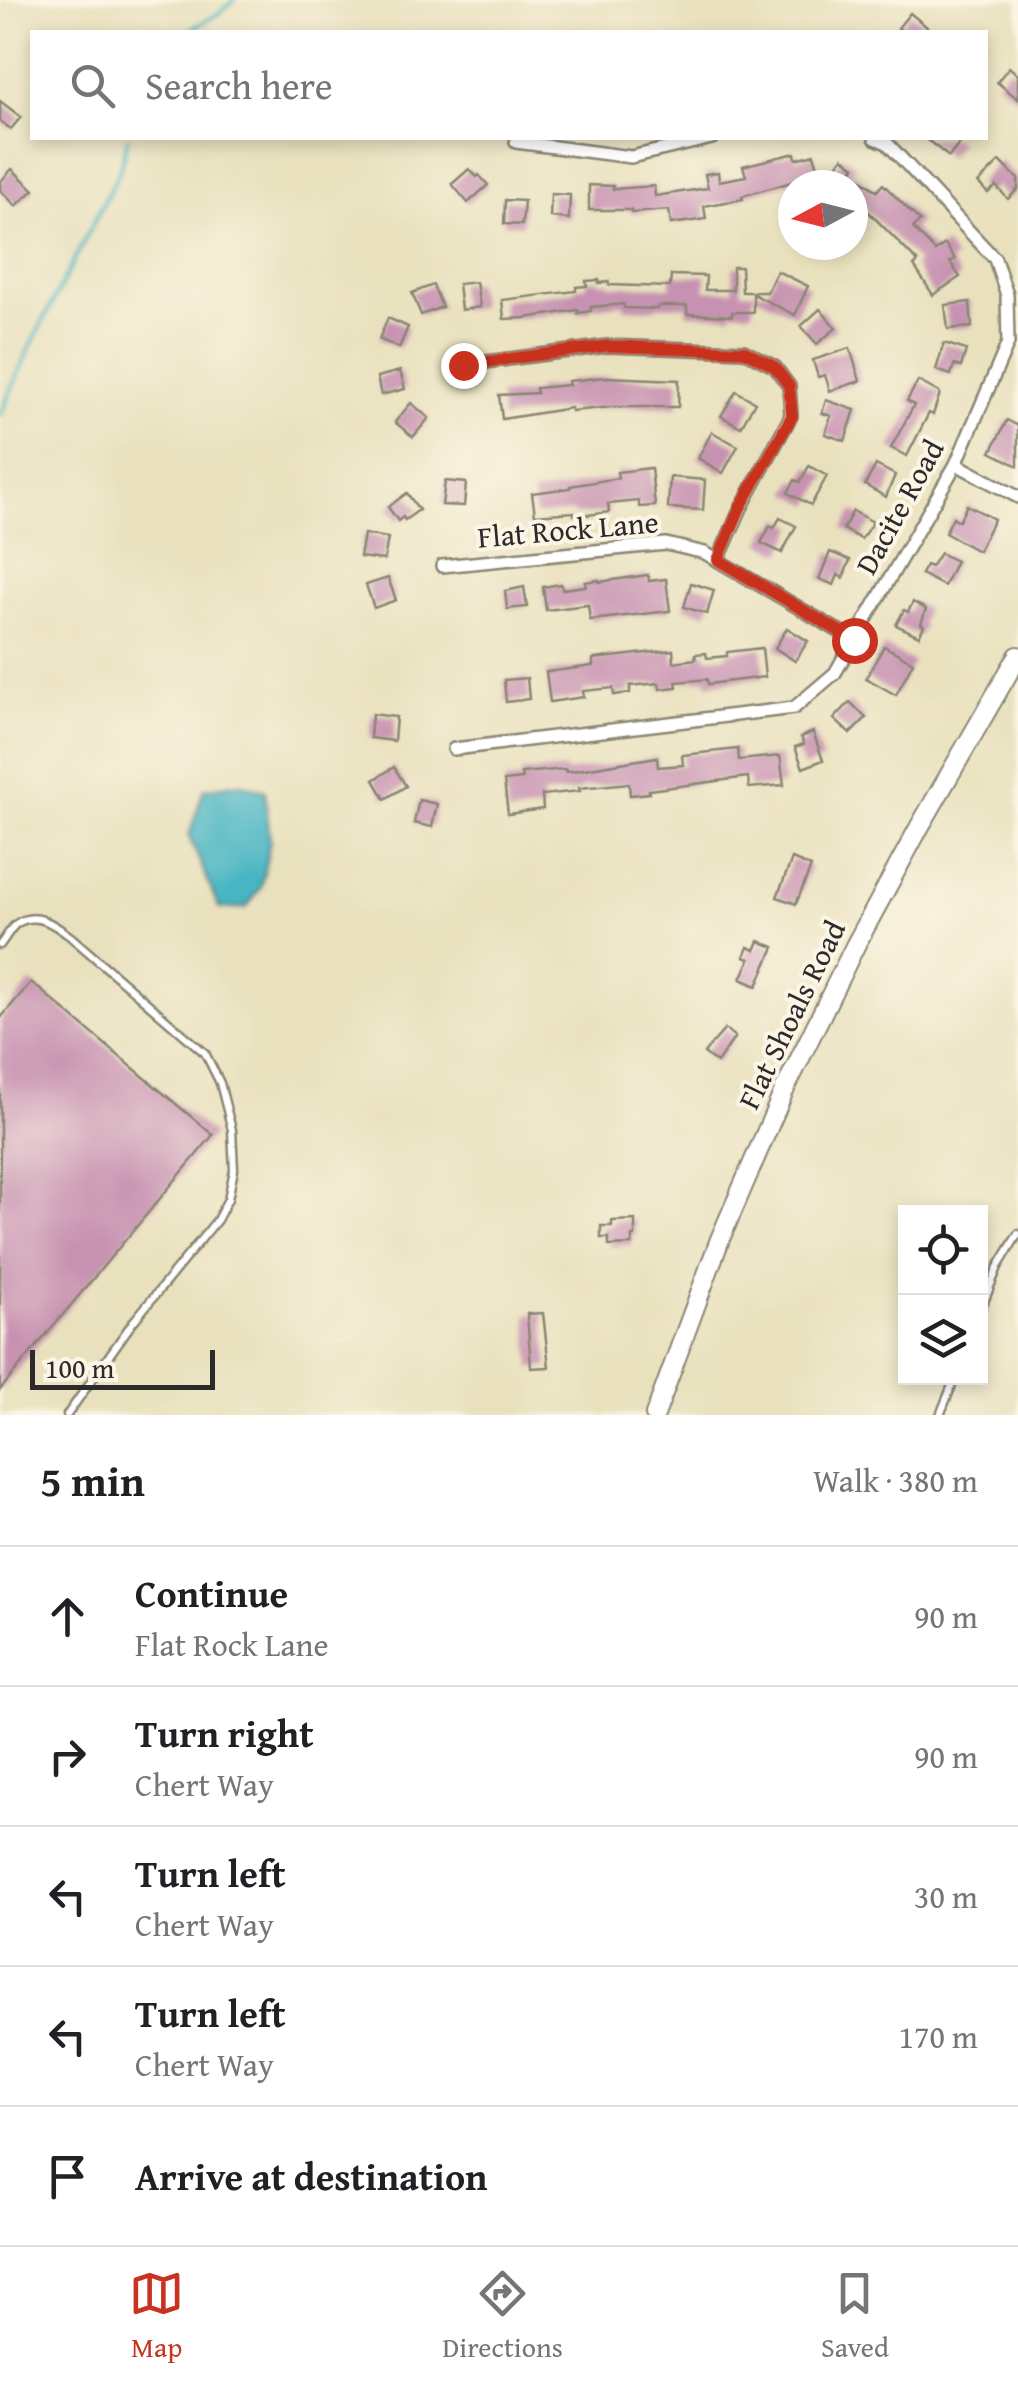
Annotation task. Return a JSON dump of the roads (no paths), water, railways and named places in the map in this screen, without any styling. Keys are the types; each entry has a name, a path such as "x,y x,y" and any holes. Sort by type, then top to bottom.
{"main road":[{"name":"Flat Shoals Road","path":"655,1415 720,1240 784,1091 855,946 1018,656"}],"street":[{"path":"516,142 631,156 703,140"},
{"name":"Dacite Road","path":"454,749 794,708 836,673 956,464 1008,344 1007,295 994,259 885,140"},
{"path":"463,365 607,346 744,351 775,367 789,386 792,416 740,508 718,560"},
{"path":"956,464 1018,496"},
{"name":"Flat Rock Lane","path":"442,566 666,544 705,553 854,640"}],"lane":[{"path":"0,945 17,924 36,918 52,923 71,937 206,1052 220,1083 232,1130 234,1170 228,1200 218,1220 133,1322 66,1415"},
{"path":"987,1295 1018,1234"},
{"path":"940,1415 951,1385"}],"water":[{"path":"239,783 265,791 270,840 261,887 246,908 219,908 189,836 204,789"}],"waterway":[{"path":"190,30 234,0"},
{"path":"0,415 119,172 127,140"}]}
